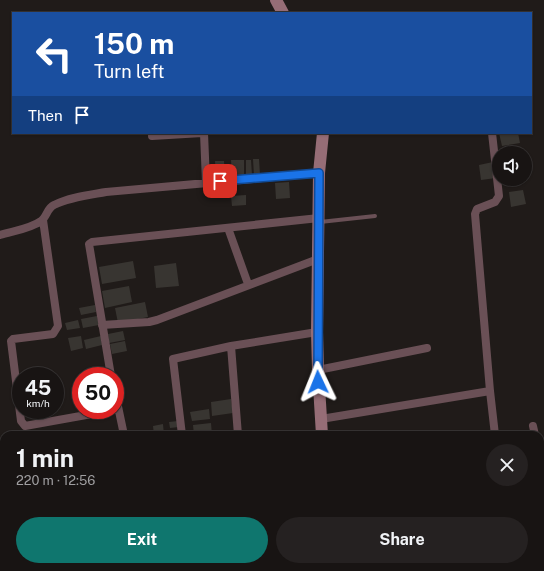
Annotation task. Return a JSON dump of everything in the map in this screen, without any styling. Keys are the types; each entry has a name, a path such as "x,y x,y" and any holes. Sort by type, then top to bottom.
{"main road":[{"path":"276,0 282,12"},
{"path":"322,431 317,332 319,173 324,134"}],"street":[{"path":"152,136 186,134"},
{"path":"203,134 206,182"},
{"path":"492,134 499,196 495,202 477,209 475,214 495,431"},
{"path":"0,235 28,227 42,220 53,205 73,198 106,192 319,173"},
{"path":"42,220 58,326 53,334 13,339 11,342 21,421 25,426 72,418"},
{"path":"110,367 89,244 92,242 319,220"},
{"path":"228,228 248,284"},
{"path":"102,325 153,321 248,284 318,259"},
{"path":"182,431 173,359 230,346 317,332"},
{"path":"230,346 238,431"},
{"path":"318,370 427,348"},
{"path":"321,419 490,391"},
{"path":"119,419 123,431"},
{"path":"533,426 534,431"}],"lane":[{"path":"319,220 375,216"}],"building":[{"path":"499,134 518,134 520,143 502,146"},
{"path":"253,159 259,159 260,175 254,176"},
{"path":"231,160 244,160 244,176 232,177"},
{"path":"246,160 251,160 252,175 246,176"},
{"path":"215,161 224,161 225,178 216,179"},
{"path":"492,162 492,179 481,180 479,165"},
{"path":"289,182 290,198 276,199 275,183"},
{"path":"523,190 526,204 511,207 509,192"},
{"path":"246,195 246,205 232,206 231,196"},
{"path":"133,261 136,278 102,284 99,267"},
{"path":"176,263 179,286 156,288 154,266"},
{"path":"129,286 132,302 105,308 102,291"},
{"path":"145,302 148,317 118,323 115,308"},
{"path":"95,305 96,312 81,315 79,308"},
{"path":"97,316 99,325 83,328 81,319"},
{"path":"78,320 80,328 67,330 65,323"},
{"path":"123,331 125,340 109,343 108,334"},
{"path":"81,336 83,348 71,351 68,338"},
{"path":"101,336 102,345 86,349 84,340"},
{"path":"125,341 127,351 112,354 110,344"},
{"path":"231,399 233,413 212,416 211,402"},
{"path":"209,409 210,419 192,421 190,412"},
{"path":"178,421 179,427 170,428 169,422"},
{"path":"211,423 212,431 194,431 193,425"},
{"path":"163,424 164,431 154,431 153,426"}],"route":[{"path":"220,181 319,173 317,332 318,382"}]}
